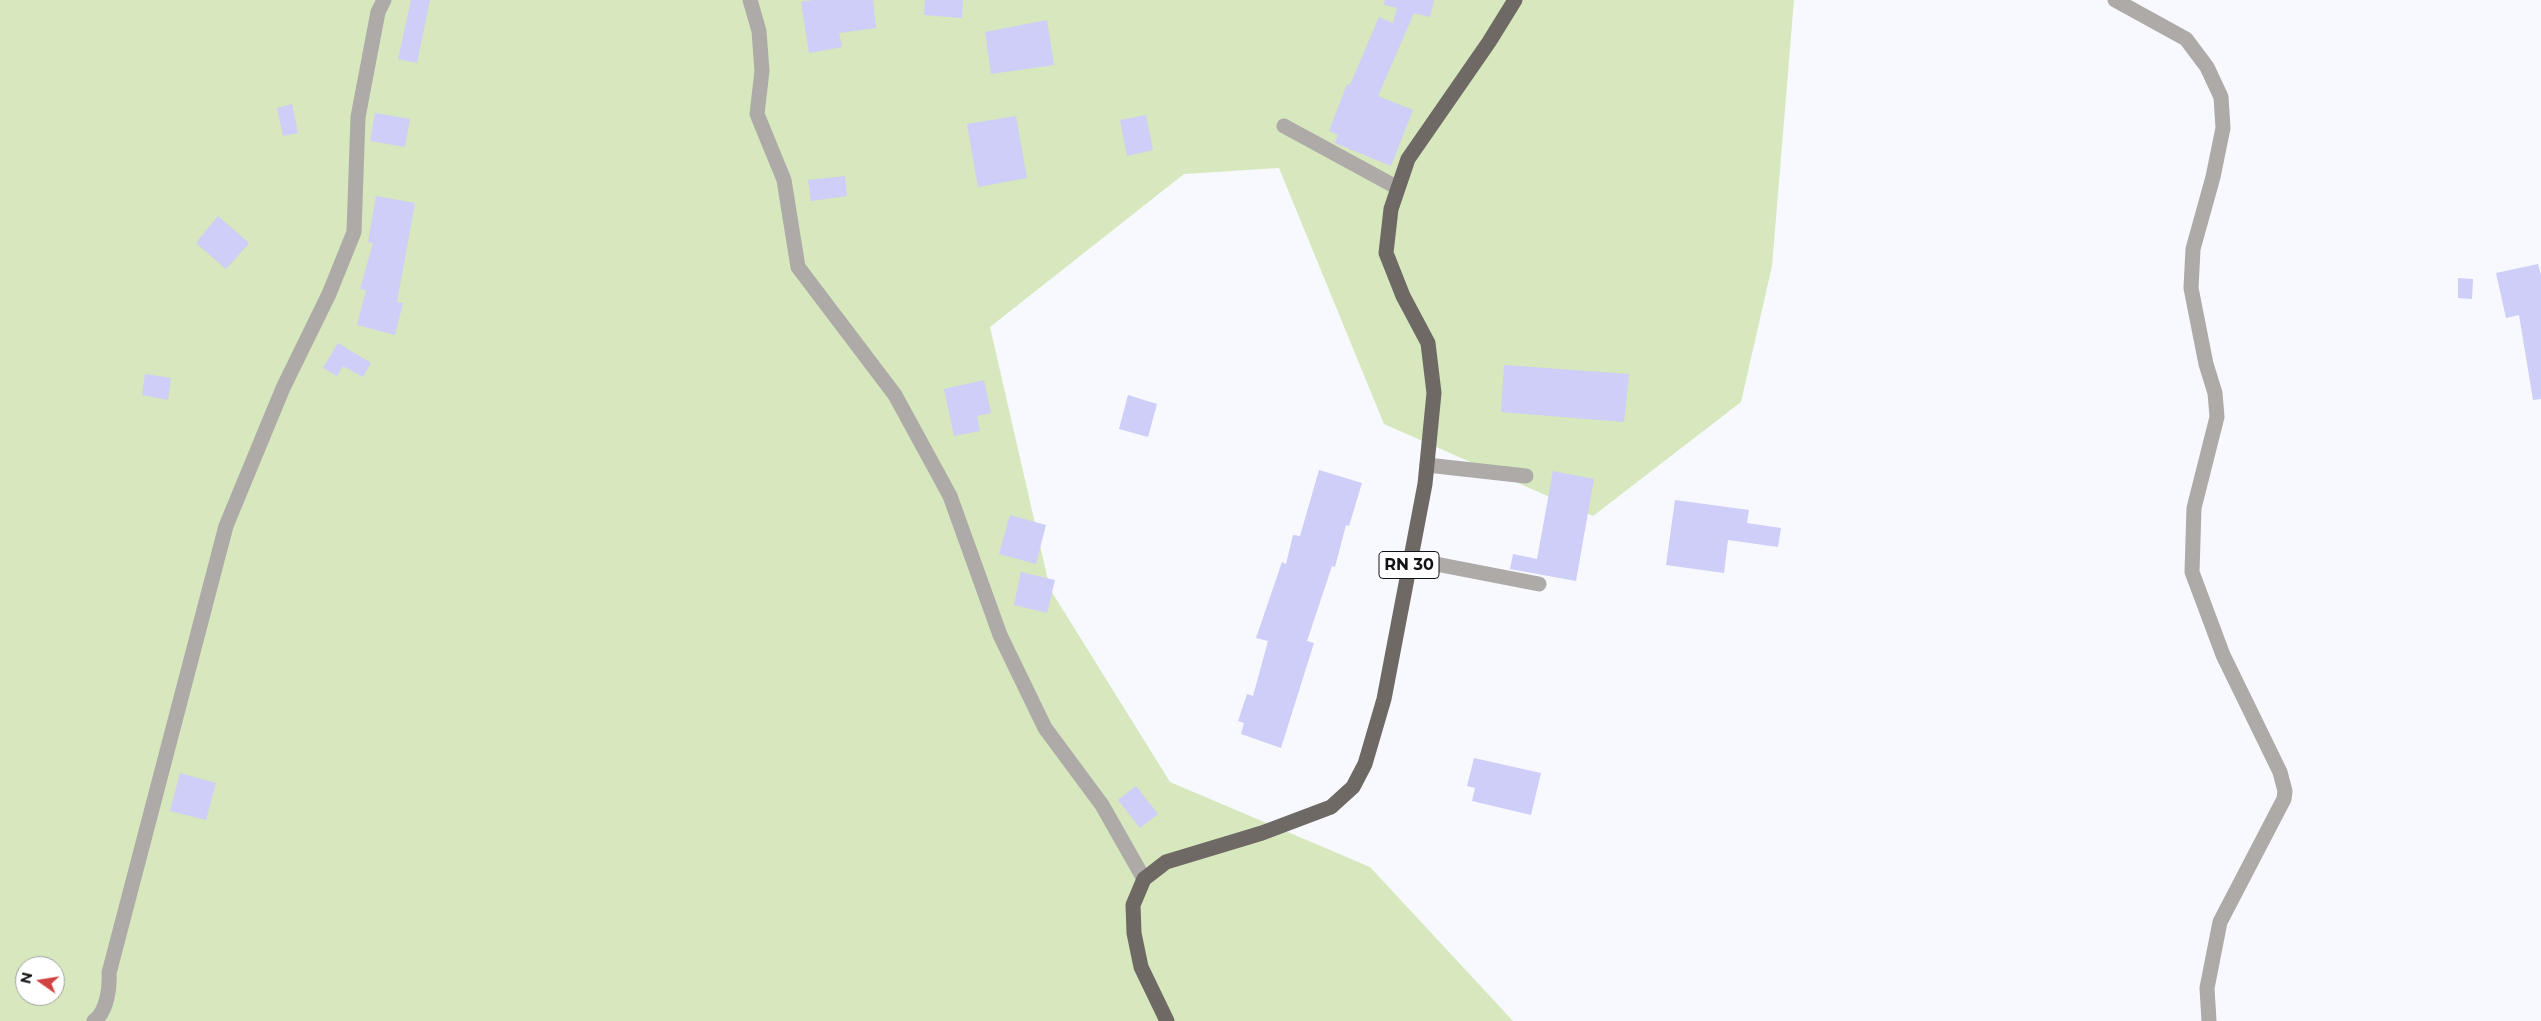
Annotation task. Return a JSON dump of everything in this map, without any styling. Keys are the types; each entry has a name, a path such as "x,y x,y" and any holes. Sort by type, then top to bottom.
{"main road":[{"name":"RN 30","path":"1167,1021 1141,967 1134,933 1133,905 1144,879 1166,862 1262,833 1331,807 1353,787 1366,764 1384,699 1410,558 1427,464 1434,393 1428,343 1403,296 1386,252 1390,209 1408,158 1489,42 1515,0"}],"street":[{"path":"98,1020 110,987 109,973 226,526 283,388 329,294 354,232 358,117 378,12 384,0"},
{"path":"750,0 759,31 762,71 757,114 784,180 798,267 895,395 950,496 1000,635 1045,728 1102,805 1144,879"},
{"path":"2115,0 2186,39 2206,66 2221,97 2223,128 2213,177 2193,249 2191,288 2206,364 2215,393 2216,417 2194,508 2192,572 2223,655 2280,772 2285,790 2284,799 2220,922 2207,988 2209,1021"},
{"path":"1284,126 1398,188"},
{"path":"1427,464 1526,476"},
{"path":"1410,558 1539,584"}],"green space":[{"path":"0,0 1794,0 1772,266 1741,402 1593,516 1384,424 1279,168 1184,174 990,327 1050,589 1170,782 1370,867 1513,1021 0,1021"}],"building":[{"path":"411,0 430,0 417,63 398,59"},
{"path":"813,0 873,0 876,28 839,33 842,47 809,53 801,2"},
{"path":"925,0 963,0 962,18 924,15"},
{"path":"1385,0 1434,0 1430,17 1414,13 1378,96 1413,110 1391,166 1335,143 1338,135 1329,131 1347,84 1350,85 1379,17 1393,23 1397,8 1384,5"},
{"path":"1047,20 1054,65 991,74 985,32"},
{"path":"292,104 298,133 283,136 277,108"},
{"path":"375,113 410,119 405,147 370,141"},
{"path":"1146,115 1153,150 1127,156 1120,120"},
{"path":"1016,116 1027,178 978,187 967,124"},
{"path":"845,176 847,196 811,201 808,180"},
{"path":"376,196 415,203 397,302 403,303 395,335 357,325 366,290 360,289 373,243 368,242"},
{"path":"218,216 249,243 226,269 196,243"},
{"path":"2538,264 2541,275 2541,399 2533,400 2519,315 2506,318 2496,273"},
{"path":"2458,278 2473,279 2472,299 2458,298"},
{"path":"338,343 371,363 363,377 343,366 337,376 323,368"},
{"path":"1504,365 1629,374 1624,422 1501,412"},
{"path":"145,374 171,378 168,400 142,395"},
{"path":"984,380 991,413 977,416 980,431 954,436 944,389"},
{"path":"1128,395 1157,404 1148,437 1119,429"},
{"path":"1319,470 1362,483 1349,526 1346,525 1335,567 1332,566 1307,641 1314,643 1281,748 1241,734 1244,723 1238,721 1247,694 1253,696 1268,641 1256,638 1282,562 1286,564 1293,535 1300,536"},
{"path":"1553,471 1594,479 1576,581 1510,569 1513,554 1537,559"},
{"path":"1675,500 1749,510 1747,523 1781,528 1778,547 1728,540 1724,573 1666,565"},
{"path":"1010,515 1046,525 1036,564 999,554"},
{"path":"1021,572 1055,580 1047,613 1014,605"},
{"path":"1474,758 1541,773 1531,815 1472,801 1475,788 1467,786"},
{"path":"180,773 216,783 206,820 170,811"},
{"path":"1136,786 1158,814 1140,828 1118,800"}]}
